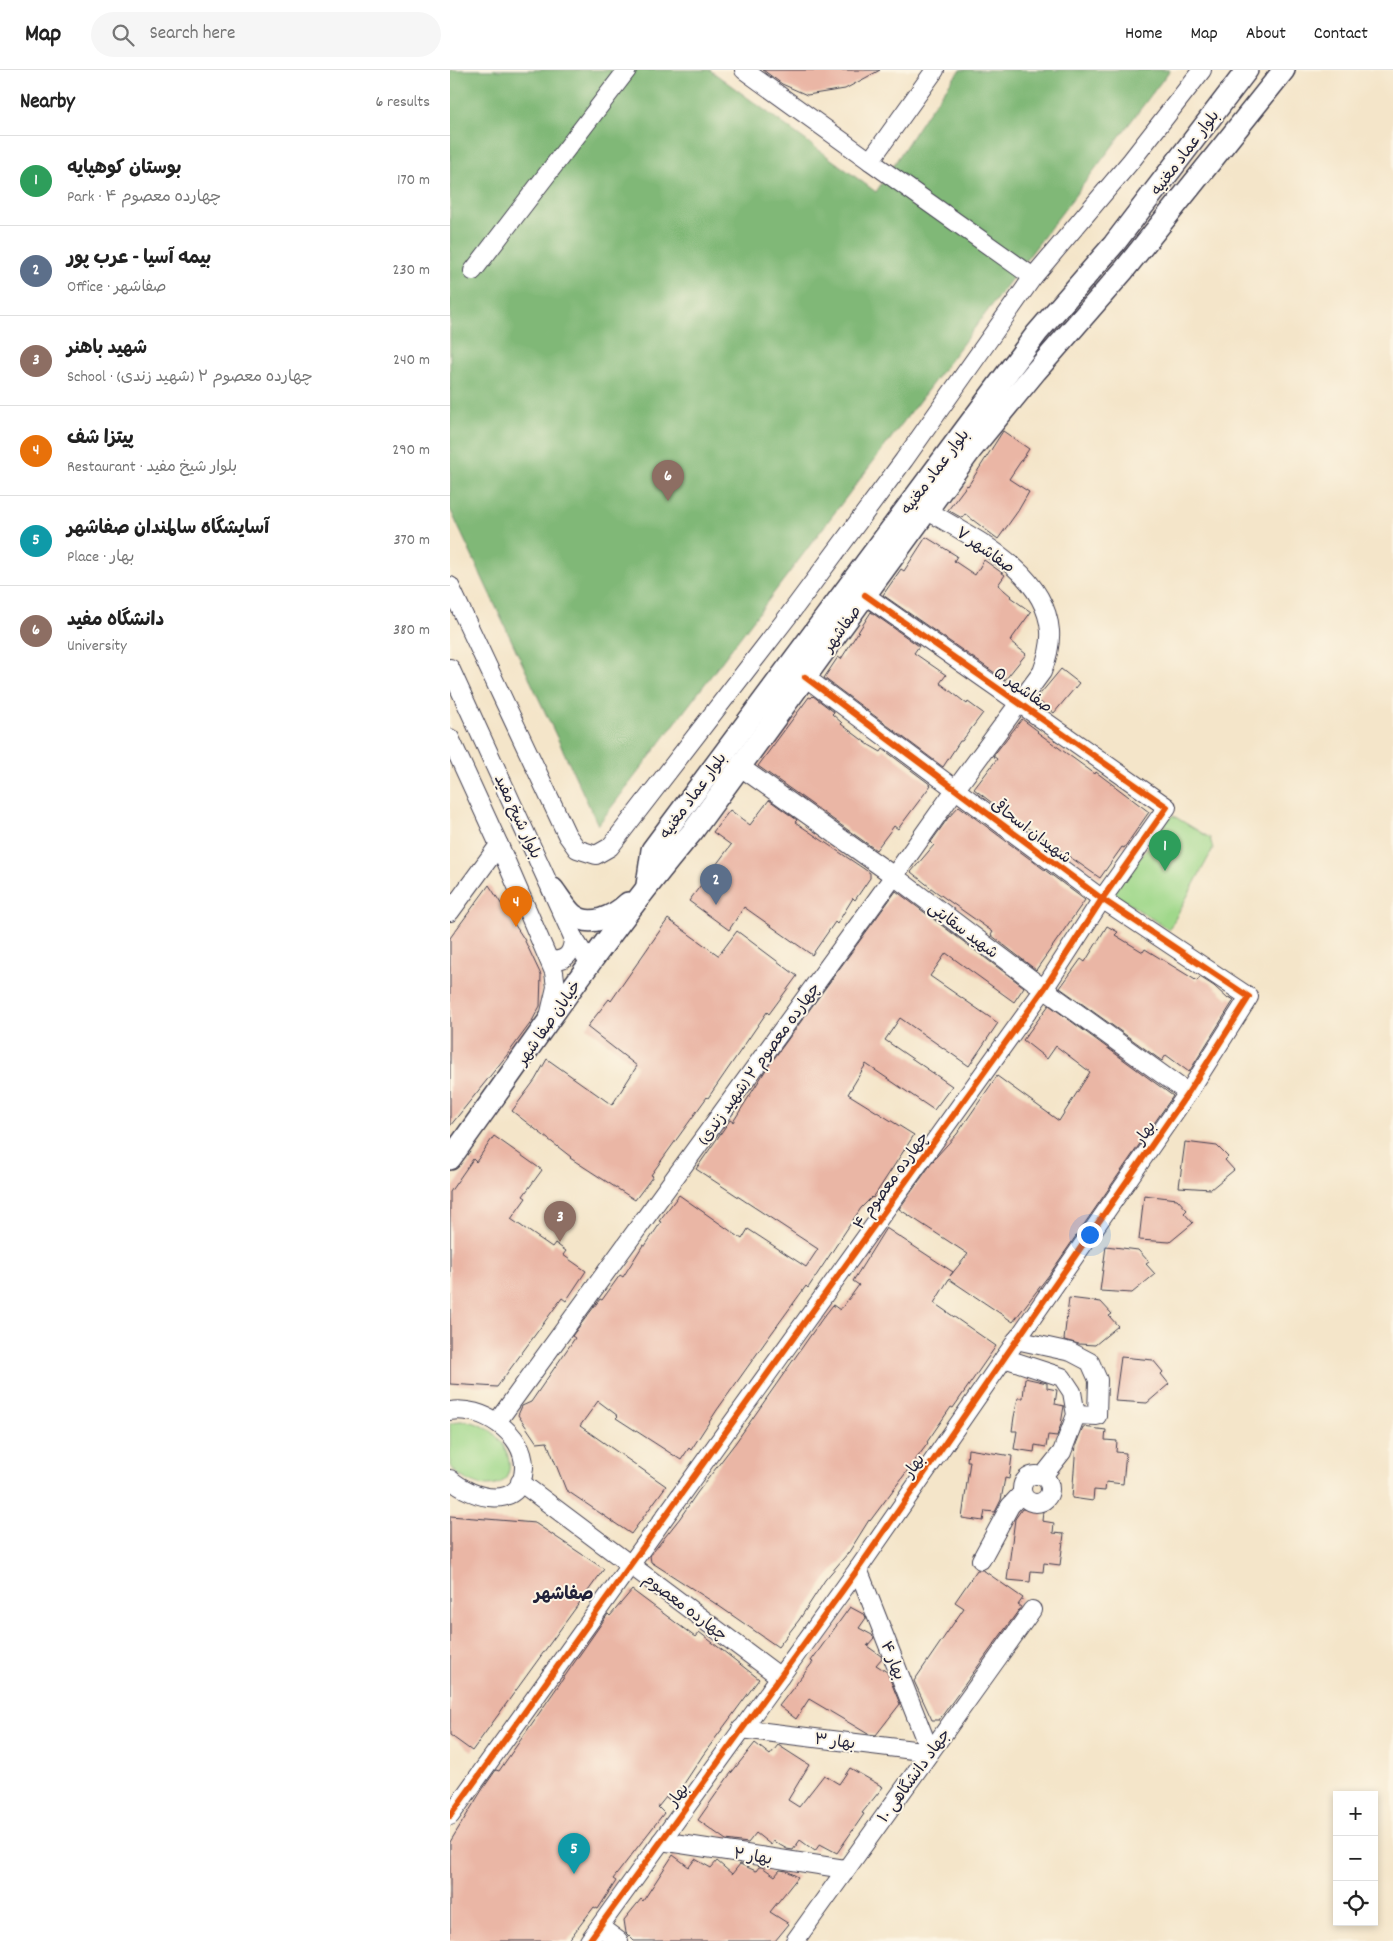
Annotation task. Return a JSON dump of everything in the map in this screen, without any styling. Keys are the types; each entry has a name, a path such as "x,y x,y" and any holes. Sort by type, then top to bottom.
{"main road":[{"name":"بلوار عماد مغنیه","path":"647,886 652,850 669,826 1037,333 1114,244 1247,70"},
{"name":"بلوار عماد مغنیه","path":"1036,371 1124,270 1284,70"},
{"name":"صفاشهر","path":"647,886 693,831 864,594 972,450 1036,371"},
{"path":"553,889 573,914 582,919 594,921 607,917 621,909 647,886"},
{"name":"خیابان صفا شهر","path":"450,1159 543,1031 589,962 647,886"}],"street":[{"path":"473,271 627,70"},
{"path":"744,70 1033,277"},
{"path":"870,160 934,70"},
{"path":"450,586 567,835 577,849 596,855 610,847 789,615 904,460 1033,277 1131,161 1202,70"},
{"name":"صفاشهر ۷","path":"928,511 1003,557 1027,580 1043,604 1050,630 1048,655 1042,672 1020,703"},
{"name":"صفاشهر ۵","path":"864,594 1167,807"},
{"name":"بلوار شیخ مفید","path":"450,668 573,936 589,962"},
{"name":"شهیدان اسحاقی","path":"805,677 1102,899 1249,997"},
{"name":"چهارده معصوم ۲ (شهید زندی)","path":"497,1422 1020,703"},
{"name":"بلوار شیخ مفید","path":"450,738 554,972 556,987 554,1001 543,1031"},
{"name":"شهید سقایتی","path":"739,766 894,876 1044,989 1188,1093"},
{"name":"چهارده معصوم ۴","path":"450,1816 1044,989 1102,899 1167,807"},
{"path":"450,912 499,845"},
{"path":"550,960 558,961 566,958 571,952 573,936"},
{"name":"بهار","path":"594,1934 858,1568 1188,1093 1249,997"},
{"path":"1016,1340 1071,1352 1090,1362 1098,1380 1097,1416 1076,1415"},
{"path":"981,1560 1010,1506 1022,1494 1023,1482 1032,1475 1043,1476 1062,1452 1076,1415 1072,1392 1062,1377 1004,1358"},
{"path":"450,1411 472,1410 497,1422 513,1439 521,1453 524,1469 520,1482 507,1496 491,1498 476,1495 452,1485"},
{"name":"چهارده معصوم","path":"520,1482 780,1677"},
{"name":"بهار ۴","path":"858,1568 930,1752"},
{"name":"جهاد دانشگاهی ۱۰","path":"796,1941 845,1869 1032,1610"},
{"name":"بهار ۳","path":"741,1729 930,1752"},
{"name":"بهار ۲","path":"660,1841 845,1869"},
{"path":"594,1934 619,1941"}],"green space":[{"path":"450,70 710,70 876,192 928,112 960,70 1170,70 598,825 450,509"},
{"path":"1172,815 1210,838 1213,849 1169,930 1113,893"},
{"path":"459,1421 477,1424 491,1432 502,1443 508,1456 509,1469 505,1479 495,1485 479,1485 463,1478 450,1466 450,1424"}],"building":[{"path":"763,70 880,70 845,89 807,95 782,84"},
{"path":"1003,431 1029,449 1009,479 1029,492 998,539 965,514 962,518 948,510 968,486"},
{"path":"926,537 957,556 954,561 975,575 984,560 1005,575 998,585 1010,597 1031,612 1010,641 1026,654 1005,680 883,595 901,569 904,571"},
{"path":"871,612 919,646 914,653 946,675 940,683 967,704 968,702 983,713 962,741 960,741 943,767 824,678 838,657 841,659"},
{"path":"1061,669 1079,683 1054,713 1036,699"},
{"path":"813,696 834,712 832,714 841,724 869,745 881,752 883,749 931,785 898,829 894,826 876,850 758,766 809,697"},
{"path":"1022,719 1037,732 1095,774 1096,772 1149,812 1100,878 1023,824 1022,826 974,789 997,759 993,756"},
{"path":"769,800 797,820 795,822 870,873 870,878 855,900 853,898 837,924 835,922 812,955 744,907 729,930 689,901 731,845 713,832 730,810 750,825"},
{"path":"959,806 1085,900 1036,970 991,935 993,932 911,872 934,845 931,842"},
{"path":"489,885 524,939 541,975 540,1006 532,1021 507,1055 450,1126 450,938"},
{"path":"896,891 1024,987 1014,1002 946,953 930,976 998,1023 969,1066 900,1018 885,1040 952,1086 934,1110 866,1064 848,1094 914,1135 873,1198 861,1208 808,1288 806,1286 717,1410 691,1450 689,1448 681,1460 616,1418 618,1416 598,1401 580,1426 666,1486 631,1534 566,1490 547,1442 537,1443 518,1415 522,1406 531,1402 575,1338 572,1336 600,1299 602,1300 620,1275 623,1277 643,1245 645,1246 661,1222 659,1221 679,1195 742,1239 748,1229 806,1267 818,1249 696,1169 730,1120 733,1122 767,1068"},
{"path":"668,919 718,955 737,931 797,976 769,1014 767,1012 635,1200 570,1158 512,1111 535,1080 547,1059 612,1105 637,1066 587,1027 609,999 611,1001"},
{"path":"1107,926 1118,932 1115,935 1143,952 1145,949 1197,981 1200,977 1214,986 1228,999 1229,997 1234,1000 1189,1072 1166,1055 1162,1061 1060,988 1081,959 1085,962"},
{"path":"1049,1005 1173,1096 1049,1275 1013,1322 949,1279 934,1303 996,1346 953,1408 951,1407 928,1443 869,1520 849,1552 825,1580 799,1620 778,1647 651,1562 650,1556 736,1442 822,1319 833,1305 840,1310 859,1285 853,1281 886,1228 953,1272 950,1276 968,1254 899,1209 936,1157 957,1134 997,1076 1059,1121 1090,1072 1056,1046 1047,1059 1023,1040"},
{"path":"494,1136 542,1170 523,1196 526,1198 511,1219 552,1247 555,1243 566,1251 563,1255 586,1271 566,1301 562,1298 497,1387 450,1384 450,1192 473,1159 476,1162"},
{"path":"1185,1142 1217,1146 1228,1157 1225,1160 1234,1170 1211,1189 1179,1187"},
{"path":"1144,1195 1177,1199 1187,1210 1184,1213 1193,1223 1170,1242 1139,1240"},
{"path":"1106,1246 1138,1250 1149,1262 1146,1264 1155,1274 1132,1293 1100,1291"},
{"path":"1069,1298 1101,1302 1112,1314 1109,1316 1118,1326 1095,1345 1079,1344 1064,1340"},
{"path":"1121,1357 1153,1360 1163,1372 1161,1374 1169,1384 1147,1403 1115,1401"},
{"path":"1025,1378 1047,1383 1047,1388 1057,1390 1055,1404 1064,1406 1057,1436 1048,1435 1046,1447 1035,1445 1034,1452 1014,1449 1017,1431 1012,1431 1014,1417 1018,1398 1023,1398"},
{"path":"1083,1427 1106,1430 1105,1440 1117,1441 1116,1452 1126,1453 1123,1484 1106,1482 1105,1491 1094,1490 1093,1501 1072,1498 1076,1444"},
{"path":"968,1449 1012,1456 1009,1479 1005,1478 1001,1500 995,1512 985,1511 983,1521 962,1518 970,1461 967,1461"},
{"path":"1022,1509 1043,1511 1042,1521 1054,1523 1053,1533 1064,1534 1060,1565 1044,1563 1043,1572 1031,1571 1030,1582 1007,1580 1015,1519"},
{"path":"450,1516 535,1523 604,1569 472,1751 450,1735"},
{"path":"977,1570 983,1570 1023,1598 1018,1605 1021,1607 939,1720 932,1720 914,1681 964,1608 955,1602"},
{"path":"632,1590 695,1637 699,1632 759,1679 703,1755 672,1802 666,1797 658,1807 664,1813 613,1879 616,1881 598,1909 594,1907 568,1941 450,1941 450,1842 482,1790 496,1770 499,1771 608,1614 610,1616"},
{"path":"850,1607 865,1615 866,1618 859,1628 874,1638 867,1646 881,1656 882,1658 876,1665 887,1672 900,1704 876,1735 868,1734 809,1699 796,1719 779,1706 813,1662 811,1661"},
{"path":"755,1743 770,1755 778,1745 809,1765 788,1800 799,1807 824,1775 839,1784 850,1768 883,1787 862,1813 864,1814 837,1853 820,1844 815,1851 800,1840 793,1850 787,1849 773,1841 771,1845 756,1833 748,1843 726,1840 698,1820"},
{"path":"673,1855 689,1867 695,1859 711,1868 717,1861 732,1874 740,1864 756,1871 759,1867 762,1867 775,1876 780,1870 787,1871 798,1877 770,1912 789,1924 775,1941 634,1941 626,1933 624,1920 641,1899 643,1901"}],"cycle path":[{"path":"450,1816 1044,989 1102,899 1167,807 865,595"},
{"path":"589,1941 858,1569 1188,1093 1249,997 1102,899 805,677"}],"place":[{"name":"دانشگاه مفید","path":"668,501"},
{"name":"بوستان کوهپایه","path":"1165,871"},
{"name":"بیمه آسیا - عرب پور","path":"716,905"},
{"name":"پیتزا شف","path":"516,927"},
{"name":"شهید باهنر","path":"560,1242"},
{"name":"آسایشگاه سالمندان صفاشهر","path":"574,1874"}],"district":[{"name":"صفاشهر","path":"564,1593"}]}
